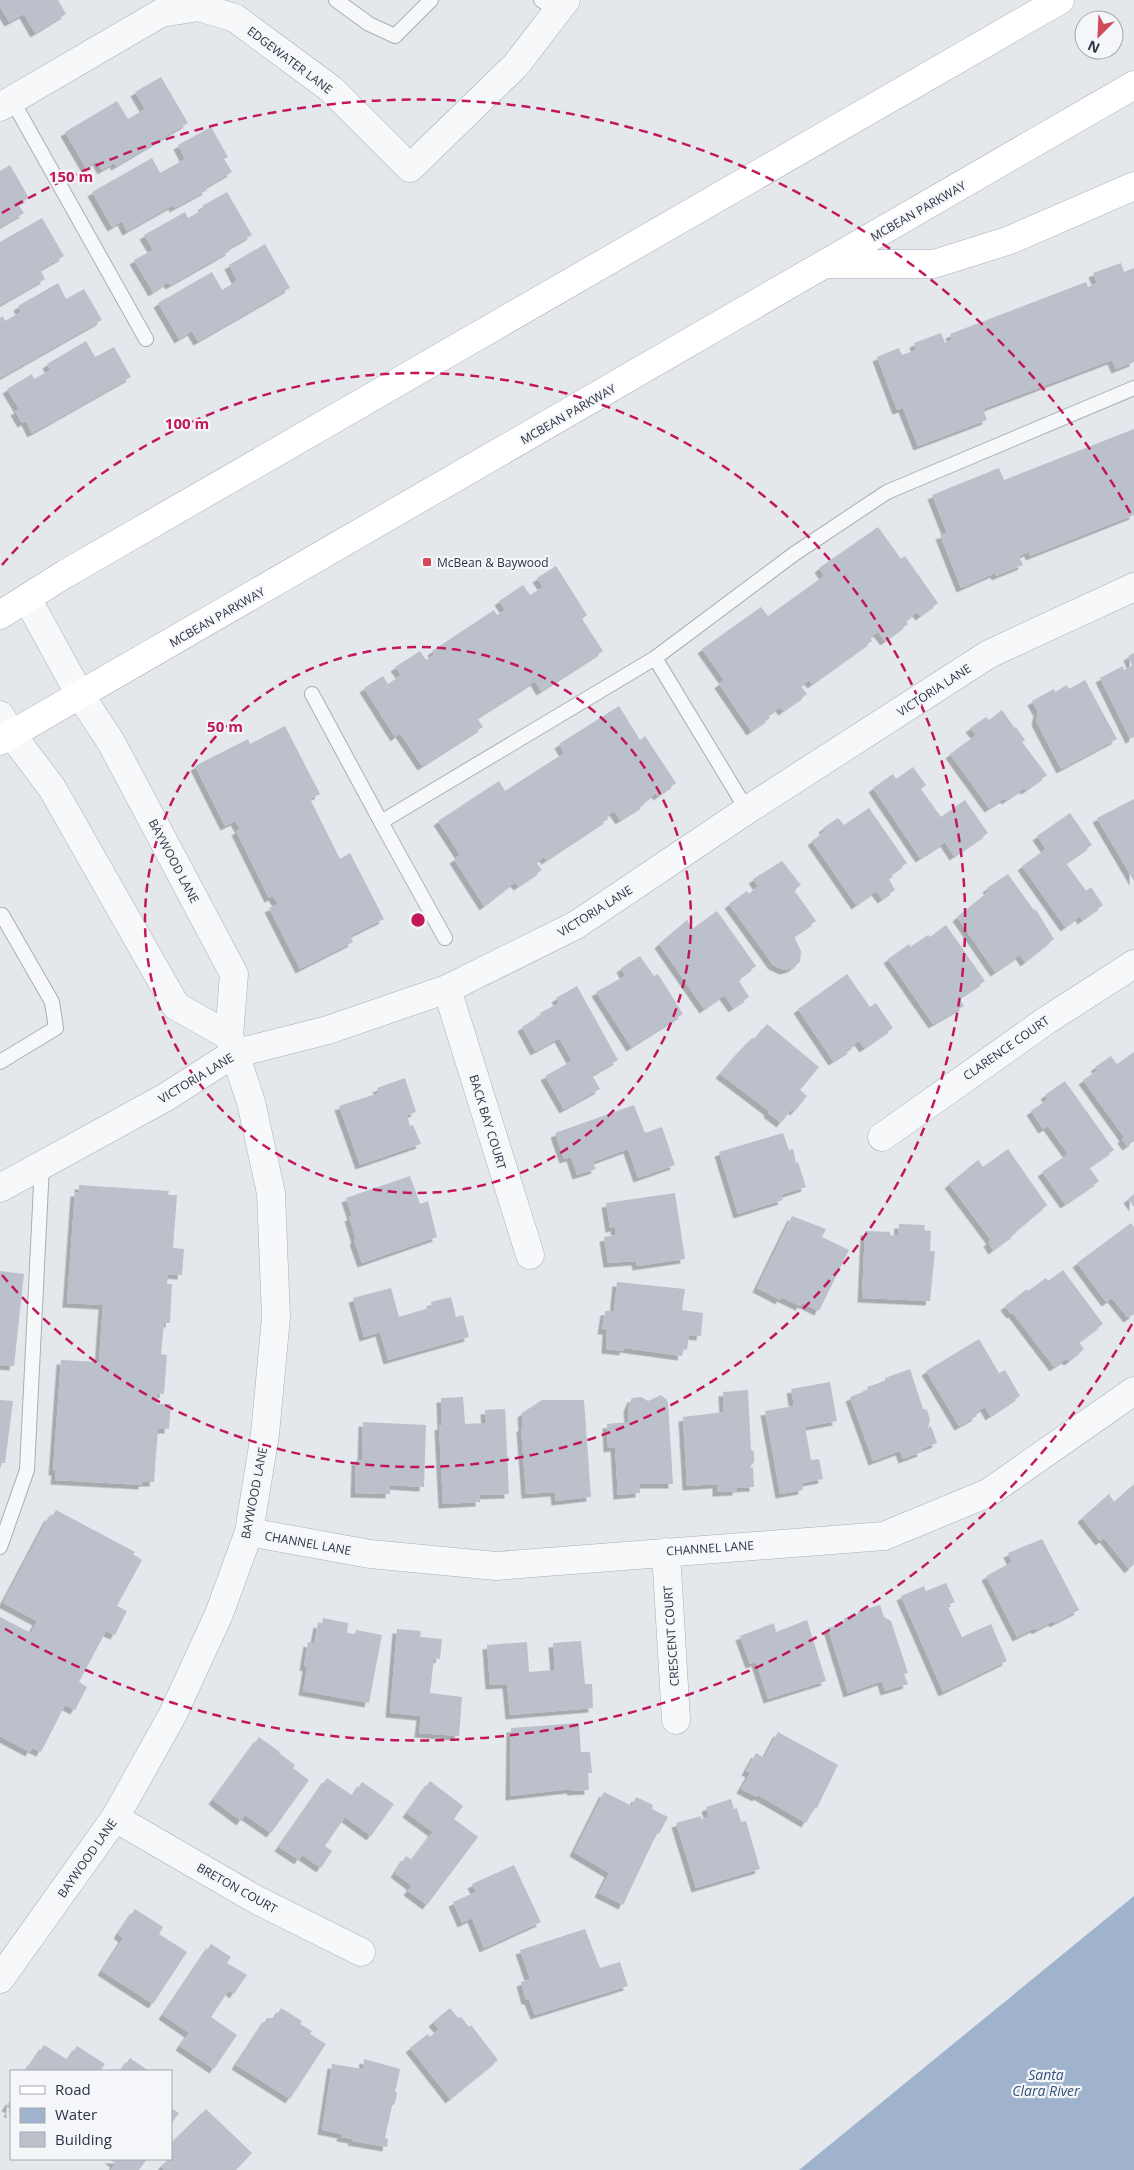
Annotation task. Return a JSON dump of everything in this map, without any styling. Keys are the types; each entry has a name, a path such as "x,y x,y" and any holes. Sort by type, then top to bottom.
{"main road":[{"path":"0,615 28,600 65,574 1060,0"},
{"name":"MCBEAN PARKWAY","path":"4,730 80,695 1134,85"},
{"path":"826,264 934,264 1010,240 1134,186"}],"street":[{"name":"EDGEWATER LANE","path":"6,104 161,13 198,7 235,18 331,89 410,168 516,65 555,4"},
{"name":"VICTORIA LANE","path":"0,1188 166,1097 231,1045 328,1030 447,989 576,925 747,810 990,654 1134,587"},
{"name":"BAYWOOD LANE","path":"0,1979 115,1818 172,1714 219,1614 249,1532 265,1434 276,1317 271,1193 251,1102 231,1045 234,974 111,742 80,695 28,600"},
{"path":"4,730 52,788 176,1006 231,1045"},
{"name":"CLARENCE COURT","path":"882,1137 1047,1020 1134,964"},
{"name":"BACK BAY COURT","path":"447,989 530,1255"},
{"name":"CHANNEL LANE","path":"249,1532 370,1554 496,1566 884,1536 988,1493 1134,1391"},
{"name":"CRESCENT COURT","path":"666,1552 676,1720"},
{"name":"BRETON COURT","path":"115,1818 255,1899 361,1952"}],"lane":[{"path":"336,0 368,24 395,36 431,0"},
{"path":"6,104 146,339"},
{"path":"381,822 655,658 794,554 887,492 1134,388"},
{"path":"655,658 747,810"},
{"path":"312,694 445,938"},
{"path":"0,1062 56,1028 52,1002 2,916"},
{"path":"0,1547 27,1470 42,1165"}],"water":[{"name":"Santa Clara River","path":"1134,1896 1134,2170 799,2170"}],"building":[{"path":"0,0 58,0 66,14 35,33 24,14 9,22 0,7"},
{"path":"161,77 188,123 116,166 114,163 102,170 97,161 86,168 65,132 117,101 128,119 145,109 135,92"},
{"path":"211,127 228,157 224,159 232,172 206,187 207,190 174,208 173,205 127,231 122,221 112,227 92,192 152,158 160,173 185,159 178,145"},
{"path":"10,165 29,198 18,204 24,213 0,227 0,171"},
{"path":"227,192 252,235 229,248 230,251 170,285 168,282 153,292 134,260 153,250 144,235 185,212 188,218 204,209 202,206"},
{"path":"42,218 64,256 40,270 45,279 0,305 0,242"},
{"path":"265,244 290,288 198,341 192,331 179,339 158,303 212,272 222,290 237,281 229,265"},
{"path":"1121,263 1124,272 1134,268 1134,362 1116,369 1112,360 983,409 987,420 918,446 903,408 897,410 877,357 899,348 902,355 916,350 914,343 941,333 945,343 952,339 950,334 1086,282 1088,287 1097,283 1093,273"},
{"path":"58,283 66,299 84,289 102,320 0,378 0,318 3,316 5,321 21,312 18,306"},
{"path":"86,341 95,357 114,347 131,377 32,433 26,421 22,423 15,411 19,409 7,389 32,374 34,379 50,370 47,364"},
{"path":"1134,429 1134,515 1030,556 1029,552 1019,556 1023,565 996,576 995,573 961,588 940,535 947,533 932,495 999,468 1004,480"},
{"path":"878,527 901,559 905,556 938,603 920,616 917,612 906,621 908,624 885,641 878,632 870,637 872,641 812,684 809,680 801,686 807,694 783,711 780,707 768,715 770,718 751,731 719,684 724,680 702,649 761,607 768,616 824,576 819,568"},
{"path":"556,566 587,615 582,619 603,651 541,691 535,681 477,718 483,727 422,766 400,733 395,737 364,688 383,676 388,684 401,675 395,667 420,651 426,660 434,655 432,651 494,610 497,615 505,610 499,601 523,585 530,595 543,587 537,578"},
{"path":"1134,653 1134,737 1130,739 1100,678 1123,666 1124,670 1132,666 1128,656"},
{"path":"1085,680 1117,739 1061,769 1036,721 1038,712 1032,701 1054,689 1055,692 1067,685 1069,689"},
{"path":"619,706 640,740 645,736 676,783 658,796 656,793 643,802 645,804 620,820 614,811 606,816 608,819 546,860 544,857 536,862 542,870 518,886 515,882 484,906 454,859 460,855 438,821 499,781 505,791 564,753 559,744"},
{"path":"1002,710 1014,727 1013,729 1016,727 1025,740 1022,742 1047,775 1026,790 1024,788 989,808 950,754 976,735 970,728 986,717 989,720"},
{"path":"285,726 320,794 310,799 340,859 350,853 384,919 350,936 353,942 300,969 269,908 278,904 273,896 269,898 236,831 240,829 235,821 225,826 195,766 248,739 250,744"},
{"path":"913,767 926,785 921,789 941,817 965,800 988,833 954,856 945,842 920,858 873,788 893,774 896,779"},
{"path":"1134,799 1134,881 1097,818"},
{"path":"869,808 907,863 891,874 893,877 889,879 895,890 882,899 876,891 856,905 812,841 825,831 823,828 838,818 844,825"},
{"path":"1070,813 1092,845 1066,863 1086,891 1091,887 1103,905 1082,920 1080,916 1065,927 1022,866 1046,849 1037,836"},
{"path":"782,861 801,885 794,890 816,921 794,936 801,951 800,962 792,968 784,970 773,965 729,904 747,891 749,894 758,886 753,879"},
{"path":"1008,874 1033,909 1036,910 1054,939 1025,962 1020,955 995,972 957,917 989,891 987,888"},
{"path":"717,911 756,966 740,978 741,980 739,981 749,997 733,1008 724,995 704,1009 659,944 687,920 692,929"},
{"path":"946,925 985,981 959,998 964,1006 933,1024 888,959 909,944 910,947 928,935 930,937"},
{"path":"640,956 654,976 658,974 683,1014 631,1047 596,992 625,976 621,968"},
{"path":"847,974 870,1007 876,1003 893,1028 864,1048 859,1041 850,1047 852,1049 833,1061 798,1009"},
{"path":"577,986 618,1060 592,1075 600,1089 564,1109 545,1076 572,1061 559,1038 535,1051 522,1027 541,1015 540,1013 559,1003 556,998"},
{"path":"767,1024 819,1067 800,1090 807,1096 795,1111 792,1109 781,1123 768,1113 769,1111 720,1074 752,1038 755,1039"},
{"path":"1134,1052 1134,1141 1127,1146 1122,1139 1124,1137 1083,1080 1098,1070 1095,1067 1111,1056 1117,1064"},
{"path":"405,1078 416,1112 407,1115 410,1126 413,1125 421,1144 360,1165 339,1106 379,1093 377,1088"},
{"path":"1065,1081 1114,1150 1089,1167 1099,1181 1065,1204 1042,1172 1068,1154 1048,1126 1043,1129 1031,1111 1048,1099 1045,1095"},
{"path":"634,1105 645,1133 662,1127 675,1165 638,1178 628,1149 593,1162 596,1169 577,1175 571,1157 564,1159 555,1133"},
{"path":"783,1133 789,1150 793,1149 796,1163 798,1162 806,1187 781,1195 783,1200 738,1214 719,1152"},
{"path":"1008,1149 1047,1205 1016,1233 993,1250 988,1242 991,1240 949,1184 978,1160 983,1167"},
{"path":"410,1176 420,1204 428,1201 437,1237 362,1263 354,1240 356,1239 349,1217 352,1216 346,1198"},
{"path":"79,1185 169,1191 168,1195 177,1195 173,1248 184,1249 182,1275 168,1274 167,1284 172,1284 170,1323 164,1323 161,1354 167,1355 164,1394 158,1393 157,1404 171,1404 169,1429 158,1429 154,1482 143,1482 143,1485 55,1480 56,1471 53,1471 61,1360 99,1362 103,1305 67,1303 75,1192 79,1192"},
{"path":"675,1193 685,1259 637,1266 636,1261 608,1263 604,1237 616,1235 615,1227 610,1228 606,1203"},
{"path":"1134,1194 1134,1207 1128,1199"},
{"path":"792,1216 826,1229 822,1237 849,1250 819,1311 802,1303 800,1306 781,1297 780,1300 757,1288"},
{"path":"1131,1223 1134,1227 1134,1314 1128,1318 1112,1298 1106,1302 1077,1263"},
{"path":"899,1224 925,1225 924,1230 931,1231 930,1251 935,1251 930,1301 862,1298 865,1231 890,1232 890,1235 898,1236"},
{"path":"1063,1270 1103,1324 1079,1342 1084,1349 1069,1361 1066,1359 1054,1367 1013,1313 1011,1314 1005,1306 1027,1289 1028,1291 1046,1278 1048,1281"},
{"path":"0,1271 24,1274 14,1366 0,1365"},
{"path":"617,1282 685,1289 682,1310 703,1313 701,1336 689,1335 687,1350 683,1349 682,1356 624,1348 624,1351 606,1349 607,1330 602,1330 605,1311 614,1311"},
{"path":"391,1288 399,1317 432,1307 431,1302 451,1297 456,1317 463,1315 469,1337 388,1360 380,1332 364,1337 353,1298"},
{"path":"979,1339 999,1373 1005,1370 1020,1396 990,1416 985,1407 975,1413 977,1416 959,1426 926,1371"},
{"path":"910,1369 923,1409 927,1410 930,1420 928,1428 931,1426 937,1443 921,1449 922,1452 903,1459 900,1451 873,1461 850,1397 868,1390 867,1387 885,1381 885,1378"},
{"path":"830,1382 837,1421 805,1427 811,1460 819,1459 823,1479 802,1483 803,1490 780,1494 765,1411 794,1406 791,1389"},
{"path":"748,1390 751,1450 754,1452 754,1462 750,1467 753,1468 754,1487 737,1488 737,1491 717,1492 717,1484 687,1486 683,1417 724,1412 723,1392"},
{"path":"661,1395 667,1400 668,1404 673,1484 640,1484 640,1493 618,1495 615,1447 608,1448 607,1424 629,1422 628,1407 632,1398 641,1397 648,1401"},
{"path":"463,1397 465,1424 486,1423 485,1410 505,1409 509,1494 480,1495 480,1502 443,1504 439,1426 442,1425 441,1398"},
{"path":"0,1400 13,1401 5,1463 0,1463"},
{"path":"542,1400 584,1400 591,1497 556,1501 555,1492 526,1494 521,1427 523,1427 522,1413"},
{"path":"363,1422 426,1425 424,1487 390,1485 390,1494 355,1493 356,1460 362,1461"},
{"path":"1134,1484 1134,1564 1129,1569 1104,1538 1100,1541 1082,1518 1109,1494 1114,1502"},
{"path":"56,1510 135,1552 133,1554 142,1560 117,1606 127,1611 115,1635 106,1631 79,1682 87,1687 75,1710 65,1705 41,1752 32,1748 30,1752 0,1736 0,1617 31,1633 37,1621 3,1603 49,1516 52,1517"},
{"path":"1042,1539 1079,1610 1054,1623 1053,1621 1017,1637 986,1576 1012,1562 1008,1553"},
{"path":"946,1583 955,1602 947,1605 962,1637 991,1624 1007,1661 943,1692 901,1596 924,1586 926,1591"},
{"path":"880,1605 884,1617 891,1621 908,1673 904,1674 908,1684 885,1691 882,1681 848,1693 828,1628 845,1622 844,1618 858,1614 858,1611"},
{"path":"323,1618 348,1623 347,1633 355,1634 356,1630 382,1635 369,1703 303,1691 307,1667 304,1666 308,1642 314,1644 318,1623 322,1624"},
{"path":"807,1620 826,1681 768,1699 756,1662 750,1664 740,1636 774,1623 776,1632"},
{"path":"397,1629 421,1631 420,1637 442,1639 440,1659 434,1658 430,1693 462,1697 459,1736 419,1733 421,1716 390,1713"},
{"path":"581,1641 585,1684 592,1684 593,1708 510,1715 507,1684 490,1685 487,1645 527,1642 529,1672 555,1670 553,1643"},
{"path":"579,1723 581,1752 590,1752 592,1773 588,1773 589,1790 572,1791 571,1789 510,1796 511,1728"},
{"path":"778,1732 838,1765 817,1808 815,1807 806,1823 758,1795 757,1797 741,1789 750,1773 746,1771 756,1753 764,1758"},
{"path":"259,1737 280,1752 295,1765 293,1768 309,1780 271,1833 245,1815 241,1821 213,1800"},
{"path":"327,1778 353,1796 362,1782 394,1804 371,1836 345,1817 325,1846 332,1851 321,1868 302,1855 299,1860 279,1847"},
{"path":"430,1781 463,1806 454,1819 478,1837 427,1905 408,1891 412,1886 395,1873 406,1856 412,1860 433,1832 407,1813"},
{"path":"604,1792 632,1806 636,1797 653,1805 652,1809 668,1817 659,1834 657,1833 623,1905 599,1893 609,1873 574,1852"},
{"path":"731,1799 734,1809 737,1808 741,1822 746,1821 760,1869 696,1888 676,1823 701,1816 701,1819 709,1817 706,1807"},
{"path":"514,1865 541,1922 484,1948 472,1918 462,1923 453,1902 476,1892 472,1884"},
{"path":"135,1909 163,1927 159,1934 187,1952 153,2004 102,1971 123,1938 118,1934"},
{"path":"585,1929 600,1968 620,1962 628,1986 535,2015 529,2000 526,2000 521,1982 530,1979 520,1950"},
{"path":"211,1944 231,1957 227,1963 247,1975 234,1994 229,1990 211,2017 237,2035 214,2069 180,2046 189,2033 163,2015"},
{"path":"281,2008 302,2021 300,2024 312,2031 310,2034 326,2044 290,2099 236,2065 267,2018 275,2018"},
{"path":"450,2008 469,2027 471,2025 498,2060 450,2099 410,2048 428,2034 430,2037 439,2029 433,2022"},
{"path":"44,2045 68,2060 77,2046 105,2064 101,2070 25,2070 28,2065 30,2066"},
{"path":"130,2058 148,2070 122,2070"},
{"path":"364,2059 400,2069 396,2089 394,2090 397,2093 395,2103 392,2106 385,2138 388,2139 387,2147 352,2141 353,2139 341,2137 342,2134 322,2130 332,2064 363,2069"},
{"path":"10,2101 10,2109 6,2107"},
{"path":"172,2109 179,2113 172,2123"},
{"path":"206,2109 252,2153 236,2170 164,2170 161,2167 167,2160 172,2160 172,2142"},
{"path":"110,2160 146,2160 139,2170 111,2170 115,2163"}],"place":[{"name":"McBean & Baywood","path":"427,562"}]}
